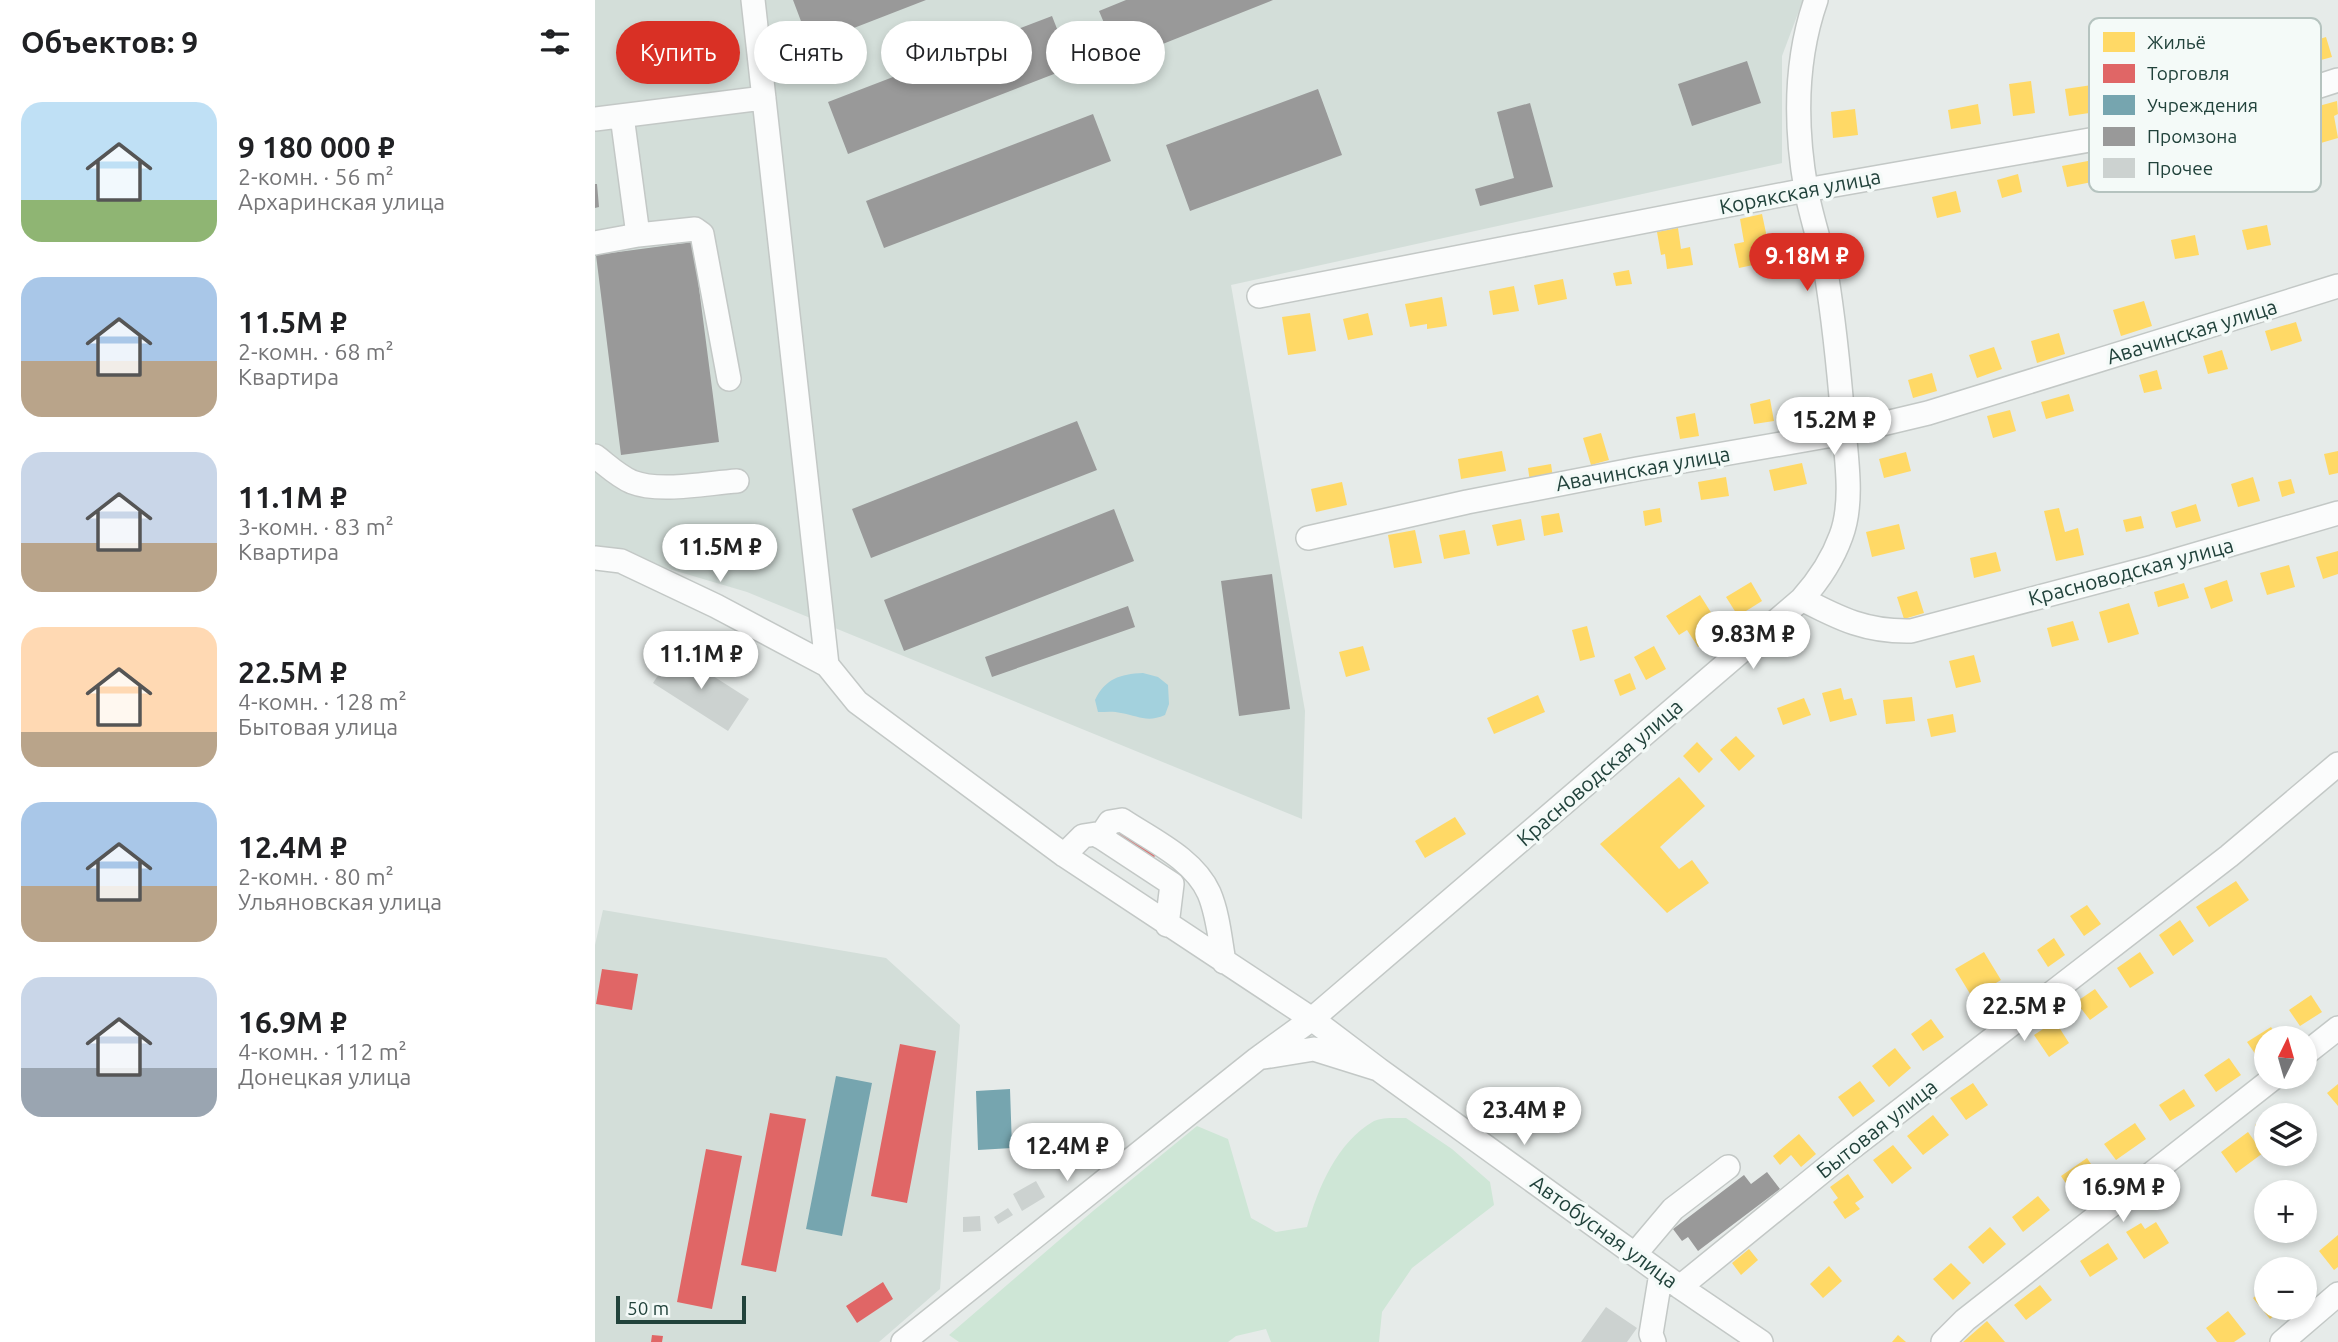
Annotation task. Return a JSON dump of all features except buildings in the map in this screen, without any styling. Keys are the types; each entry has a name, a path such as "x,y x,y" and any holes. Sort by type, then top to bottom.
{"street":[{"path":"753,0 827,665"},
{"path":"1803,600 1824,573 1842,534 1849,483 1826,275 1806,190 1800,123 1799,70 1808,23 1816,0"},
{"name":"Корякская улица","path":"2321,85 2338,80"},
{"path":"595,119 764,99"},
{"path":"622,116 638,235"},
{"name":"Корякская улица","path":"1259,296 1806,190 2089,140"},
{"path":"595,243 695,229 702,234 729,379"},
{"name":"Авачинская улица","path":"1308,538 1545,487 1844,433 1929,413 2338,286"},
{"path":"595,456 622,477 643,485 737,481"},
{"name":"Красноводская улица","path":"904,1342 1257,1059 1312,1020 1803,600 1844,621 1866,628 1889,632 1911,631 2141,571 2338,513"},
{"path":"595,558 621,561 716,606 827,665 857,702 1064,855 1312,1020 1378,1069"},
{"name":"Бытовая улица","path":"1680,1287 1845,1153 2229,856 2338,764"},
{"path":"1100,837 1111,822 1122,820 1194,870 1203,882 1215,909 1224,962"},
{"path":"1064,855 1083,836 1090,834 1100,837 1172,884 1167,925"},
{"path":"2317,1045 2338,1028"},
{"name":"Автобусная улица","path":"1257,1059 1314,1049 1378,1069 1680,1287 1761,1342"},
{"path":"1943,1342 1965,1320 2259,1089"},
{"path":"1635,1254 1673,1209 1728,1167"},
{"path":"1650,1339 1661,1273"},
{"path":"2282,1342 2338,1294"}],"shaded area":[{"path":"595,0 1803,0 1782,56 1782,163 1231,285 1305,711 1302,819 747,592 595,547"},
{"path":"603,910 886,958 960,1025 940,1289 879,1342 595,1342 595,945"}],"green space":[{"path":"1406,1118 1452,1149 1490,1182 1494,1205 1412,1268 1382,1312 1379,1342 1271,1342 1266,1329 1236,1336 1228,1342 959,1342 949,1335 1197,1126 1228,1139 1251,1218 1276,1232 1307,1227 1331,1167 1339,1153 1361,1130 1377,1120"}],"water":[{"path":"1143,673 1158,677 1168,685 1169,704 1165,715 1148,719 1116,712 1098,712 1095,700 1103,687 1120,676"}]}
